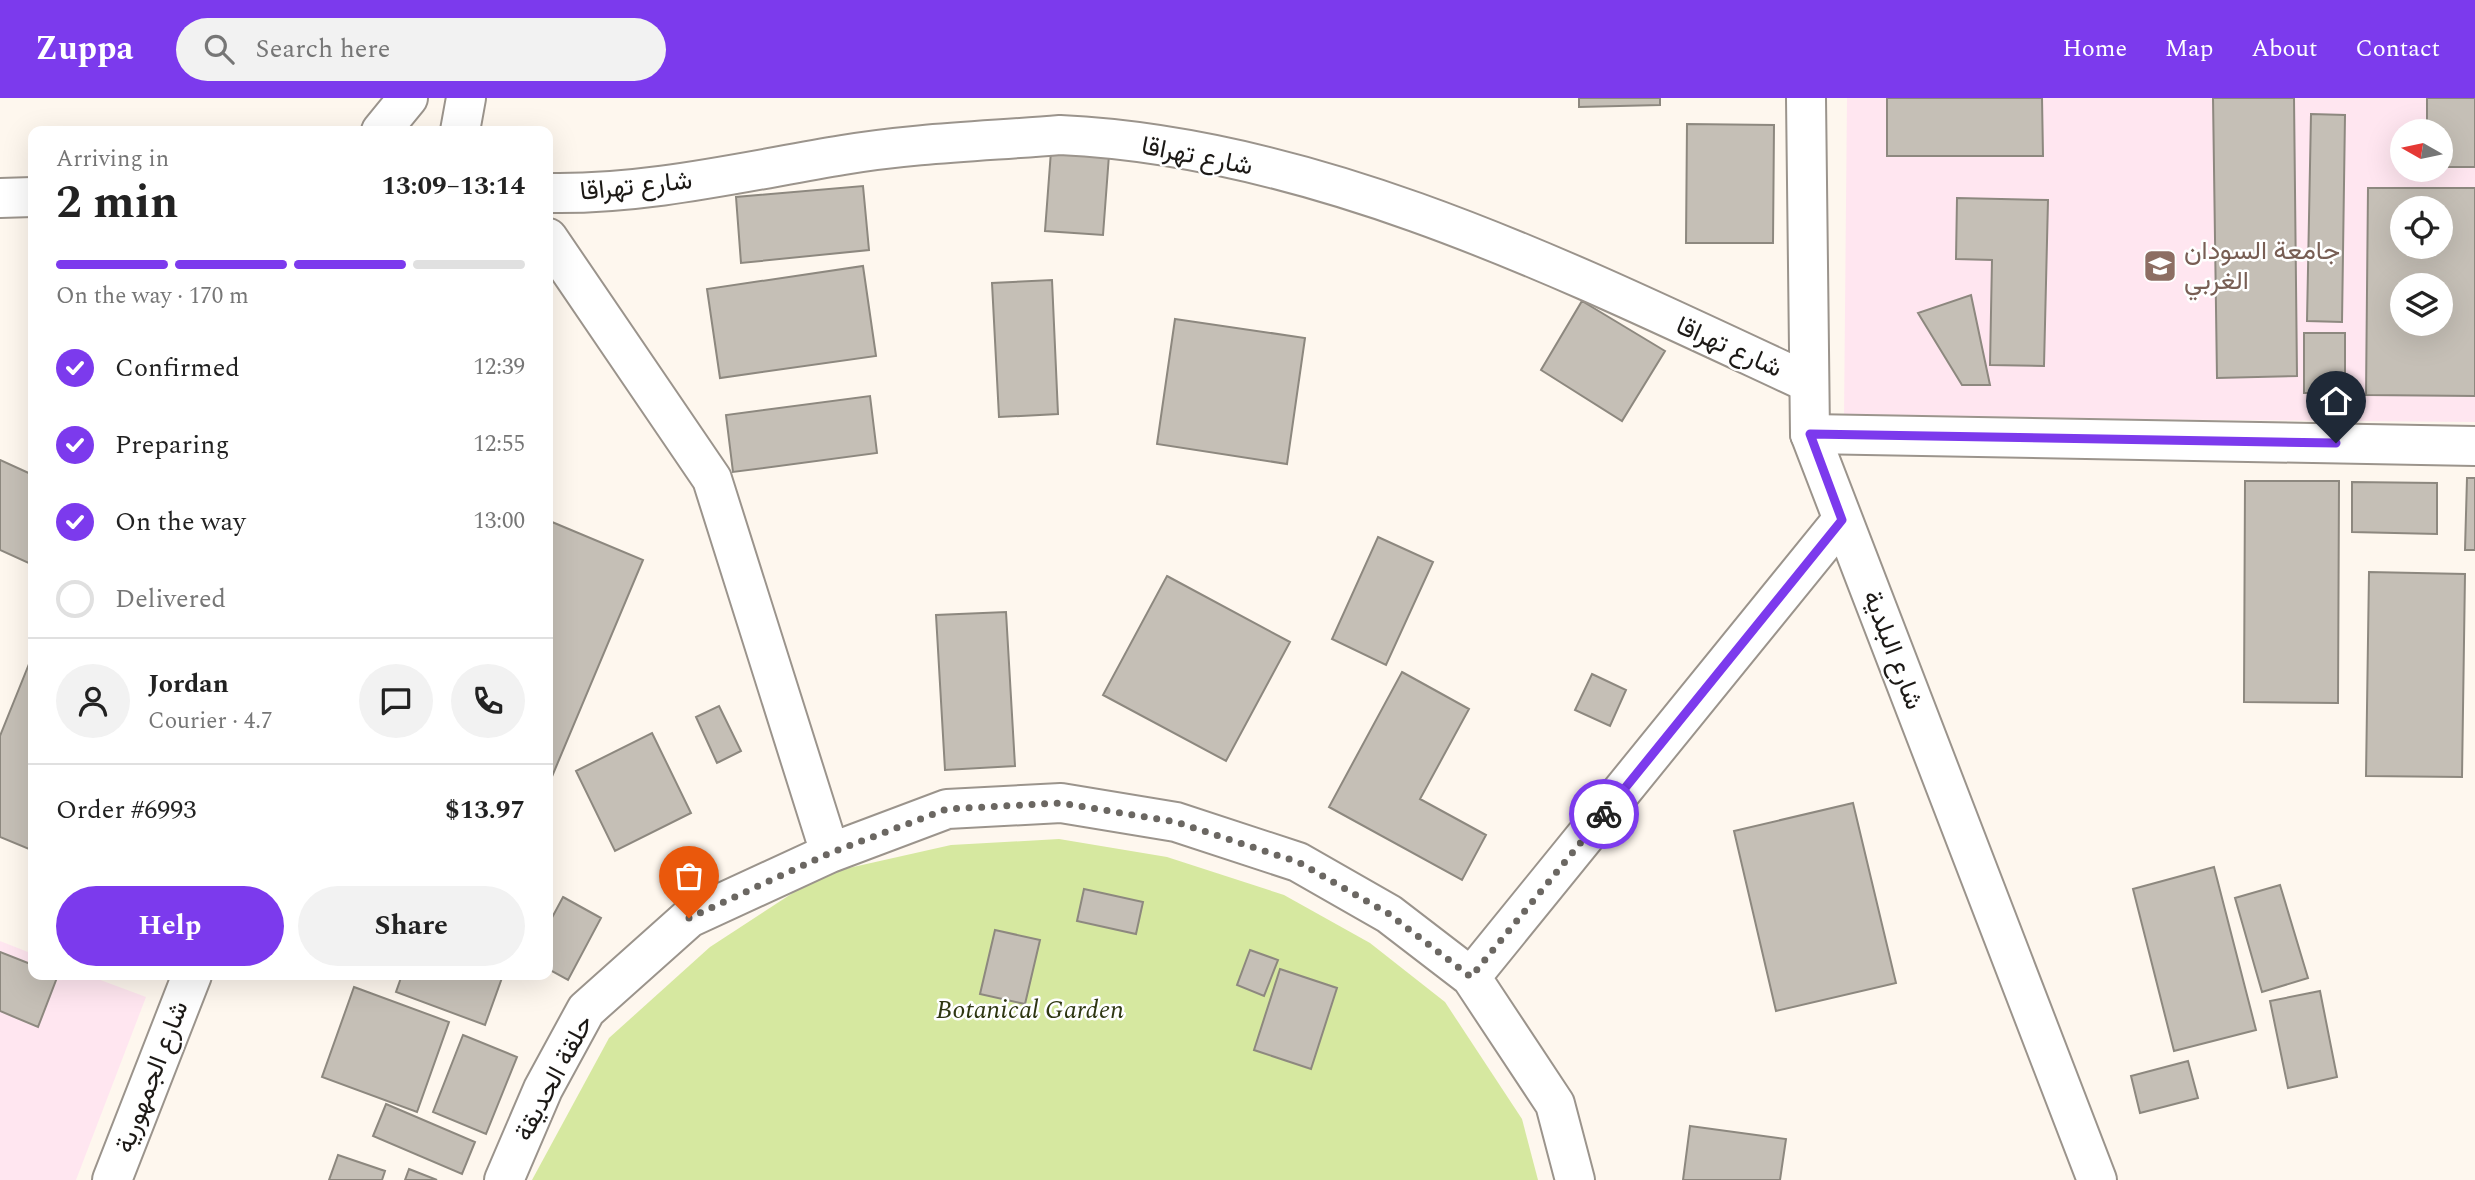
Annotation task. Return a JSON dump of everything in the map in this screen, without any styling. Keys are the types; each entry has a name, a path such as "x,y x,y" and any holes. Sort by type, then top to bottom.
{"street":[{"path":"385,126 408,98"},
{"path":"461,126 466,98"},
{"name":"شارع البلدية","path":"1806,98 1810,434 2097,1180"},
{"name":"شارع تهراقا","path":"553,193 577,193 699,179 881,150 1060,135 1214,156 1346,188 1553,267 1810,383"},
{"path":"0,198 28,197"},
{"path":"553,245 712,479 830,853"},
{"path":"1810,434 2475,446"},
{"path":"1471,977 1842,520"},
{"name":"حلقة الحديقة","path":"504,1180 543,1089 586,1010 689,918 830,853 947,809 1061,803 1176,822 1298,862 1389,914 1471,977 1555,1104 1575,1180"},
{"name":"شارع الجمهورية","path":"112,1180 190,980"}],"shaded area":[{"name":"جامعة السودان الغربي","path":"1847,98 2475,98 2475,422 1844,417"},
{"path":"0,941 28,952 28,980 100,980 146,997 76,1180 0,1180"}],"green space":[{"name":"Botanical Garden","path":"1059,839 1167,857 1284,895 1370,943 1445,1002 1522,1119 1538,1180 532,1180 609,1038 710,947 822,874 951,845"}],"building":[{"path":"1579,98 1660,98 1660,105 1579,107"},
{"path":"1887,98 2042,98 2043,156 1887,156"},
{"path":"2213,98 2294,98 2297,376 2217,378"},
{"path":"2427,98 2475,98 2475,167 2454,167 2454,119 2427,119"},
{"path":"2311,114 2345,115 2342,322 2307,321"},
{"path":"1687,124 1774,125 1773,243 1686,243"},
{"path":"1051,151 1109,155 1103,235 1045,231"},
{"path":"863,186 869,250 741,263 736,197"},
{"path":"2368,188 2475,188 2475,396 2366,395"},
{"path":"1957,198 2048,200 2044,366 1990,365 1992,260 1956,259"},
{"path":"863,266 876,356 720,378 707,289"},
{"path":"1052,280 1058,414 999,417 992,283"},
{"path":"1971,295 1990,385 1962,385 1918,313"},
{"path":"1582,301 1665,351 1622,421 1541,370"},
{"path":"1175,319 1305,338 1287,464 1157,444"},
{"path":"2304,333 2345,333 2345,393 2304,393"},
{"path":"870,396 877,453 733,472 726,415"},
{"path":"0,460 28,473 28,563 0,550"},
{"path":"2467,478 2475,478 2475,550 2465,550"},
{"path":"2245,481 2339,481 2338,703 2244,702"},
{"path":"2352,482 2437,483 2437,534 2352,532"},
{"path":"553,522 643,560 553,774"},
{"path":"1378,537 1433,562 1386,665 1332,639"},
{"path":"2369,572 2465,574 2462,777 2366,776"},
{"path":"1167,576 1290,642 1226,761 1103,695"},
{"path":"1006,612 1015,766 945,770 936,615"},
{"path":"28,666 28,849 0,837 0,736"},
{"path":"1402,672 1469,709 1420,799 1486,835 1462,880 1329,807"},
{"path":"1592,674 1626,690 1610,726 1575,710"},
{"path":"719,706 741,751 717,763 696,717"},
{"path":"652,733 691,813 615,851 576,771"},
{"path":"1853,803 1896,983 1776,1011 1734,831"},
{"path":"2214,867 2256,1030 2174,1051 2133,889"},
{"path":"2280,885 2308,978 2262,992 2235,898"},
{"path":"1084,889 1143,902 1136,934 1077,921"},
{"path":"563,897 601,918 568,980 553,972 553,916"},
{"path":"995,930 1040,940 1025,1004 980,994"},
{"path":"1250,950 1278,960 1264,996 1237,985"},
{"path":"0,952 28,963 28,980 56,980 38,1027 0,1011"},
{"path":"1280,969 1337,988 1311,1069 1254,1050"},
{"path":"400,980 501,980 485,1025 396,992"},
{"path":"354,987 449,1022 417,1112 322,1077"},
{"path":"2320,991 2337,1077 2288,1088 2270,1001"},
{"path":"463,1035 517,1057 486,1134 433,1112"},
{"path":"2188,1061 2198,1098 2140,1113 2131,1076"},
{"path":"386,1104 475,1142 462,1174 373,1136"},
{"path":"1690,1126 1786,1139 1780,1180 1683,1180"},
{"path":"338,1155 385,1171 382,1180 329,1180"},
{"path":"409,1169 437,1180 405,1180"}],"way so far":[{"path":"689,918 830,853 947,809 1061,803 1176,822 1298,862 1389,914 1471,977 1604,814"}],"place":[{"name":"جامعة السودان الغربي","path":"2160,266"}],"route":[{"path":"1604,814 1842,520 1810,434 2336,443"}]}
